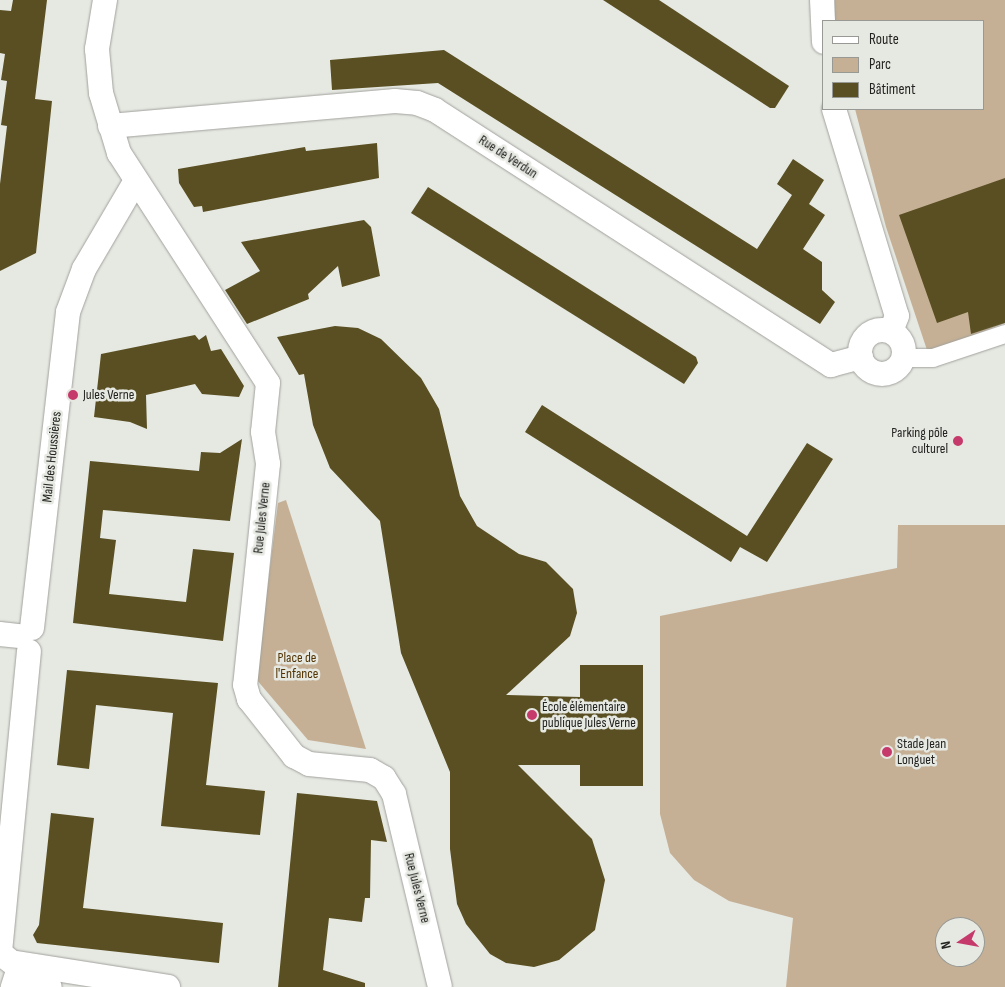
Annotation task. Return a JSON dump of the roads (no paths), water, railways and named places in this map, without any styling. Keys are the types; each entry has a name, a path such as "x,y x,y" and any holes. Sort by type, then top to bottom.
{"street":[{"name":"Rue Jules Verne","path":"105,0 97,49 100,93 110,126 135,182 268,383 263,432 268,464 245,686 249,699 294,756 309,764 370,770 384,778 394,794 440,987"},
{"path":"822,0 823,20"},
{"name":"Rue de Verdun","path":"110,126 395,101 417,103 443,116 831,364 861,357"},
{"path":"834,110 897,316 891,332"},
{"name":"Mail des Houssières","path":"8,963 20,637 68,312 84,269 135,182"},
{"path":"877,330 891,332 900,340 904,358 894,370 881,373 868,368 861,357 866,338 877,330"},
{"path":"904,358 933,358 1005,334"},
{"path":"8,963 50,987"},
{"path":"8,963 168,987"}],"place":[{"name":"Jules Verne","path":"73,395"},
{"name":"Parking pôle culturel","path":"958,441"},
{"name":"École élémentaire publique Jules Verne","path":"532,715"},
{"name":"Stade Jean Longuet","path":"887,752"}],"park label":[{"name":"Place de l'Enfance","path":"297,666"}]}
